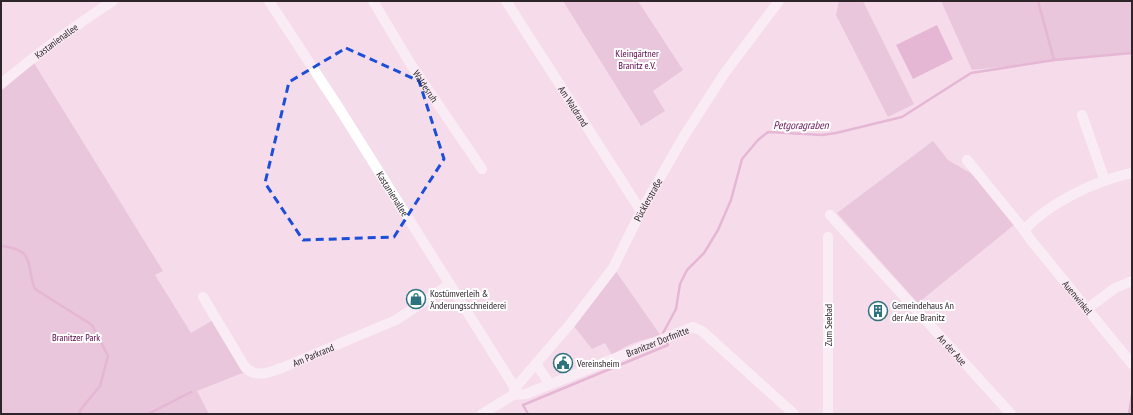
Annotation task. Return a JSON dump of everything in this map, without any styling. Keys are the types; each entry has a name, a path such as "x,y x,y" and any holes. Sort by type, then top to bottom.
{"street":[{"name":"Kastanienallee","path":"1,84 30,60 81,22 113,1"},
{"name":"Kastanienallee","path":"269,1 343,114 450,284 514,392"},
{"name":"Waldesruh","path":"373,1 410,63 482,169"},
{"name":"Am Waldrand","path":"506,1 641,211"},
{"name":"Pücklerstraße","path":"514,392 571,323 613,268 641,211 684,136 718,83 779,1"},
{"path":"1082,115 1105,181"},
{"name":"Auenwinkel","path":"967,160 1132,364"},
{"path":"1024,230 1047,210 1071,196 1105,181 1132,173"},
{"name":"An der Aue","path":"830,215 1010,414"},
{"name":"Zum Seebad","path":"828,237 828,414"},
{"path":"1087,308 1115,288 1132,281"},
{"name":"Am Parkrand","path":"203,297 245,367 249,372 257,374 269,373 396,320 450,284"},
{"name":"Branitzer Dorfmitte","path":"482,414 498,405 514,392 526,394 693,327 702,331 794,414"},
{"path":"536,364 550,384"}],"highlighted area":[{"path":"346,48 419,81 444,159 394,237 303,240 265,183 289,82"}],"green space":[{"name":"Kleingärtner Branitz e.V.","path":"563,1 638,1 683,70 653,91 665,111 641,126"},
{"path":"839,1 863,1 914,104 888,117 836,15"},
{"path":"941,1 1132,1 1132,53 972,70"},
{"name":"Branitzer Park","path":"34,63 163,271 155,275 191,333 213,320 245,372 197,391 209,414 1,414 1,91"},
{"path":"933,141 948,160 974,175 1014,225 918,303 837,213"},
{"path":"615,270 661,336 635,342 612,355 605,343 592,349 573,325"}],"shaded area":[{"path":"937,25 953,59 913,79 896,45"}],"waterway":[{"path":"1038,1 1054,60"},
{"name":"Petgoragraben","path":"664,336 663,333 676,309 680,284 687,270 704,253 718,230 731,200 742,159 758,140 768,132 822,135 836,133 902,117 971,73 1054,60 1132,53"},
{"path":"1,246 16,249 24,254 27,258 35,289 92,325 108,356 100,386 81,409 79,414"},
{"name":"Petgoragraben","path":"528,414 523,405 668,345 666,341"},
{"path":"148,414 191,392"},
{"path":"1129,414 1132,395"}],"place":[{"name":"Kostümverleih & Änderungsschneiderei","path":"416,299"},
{"name":"Gemeindehaus An der Aue Branitz","path":"878,311"},
{"name":"Vereinsheim","path":"563,363"}]}
